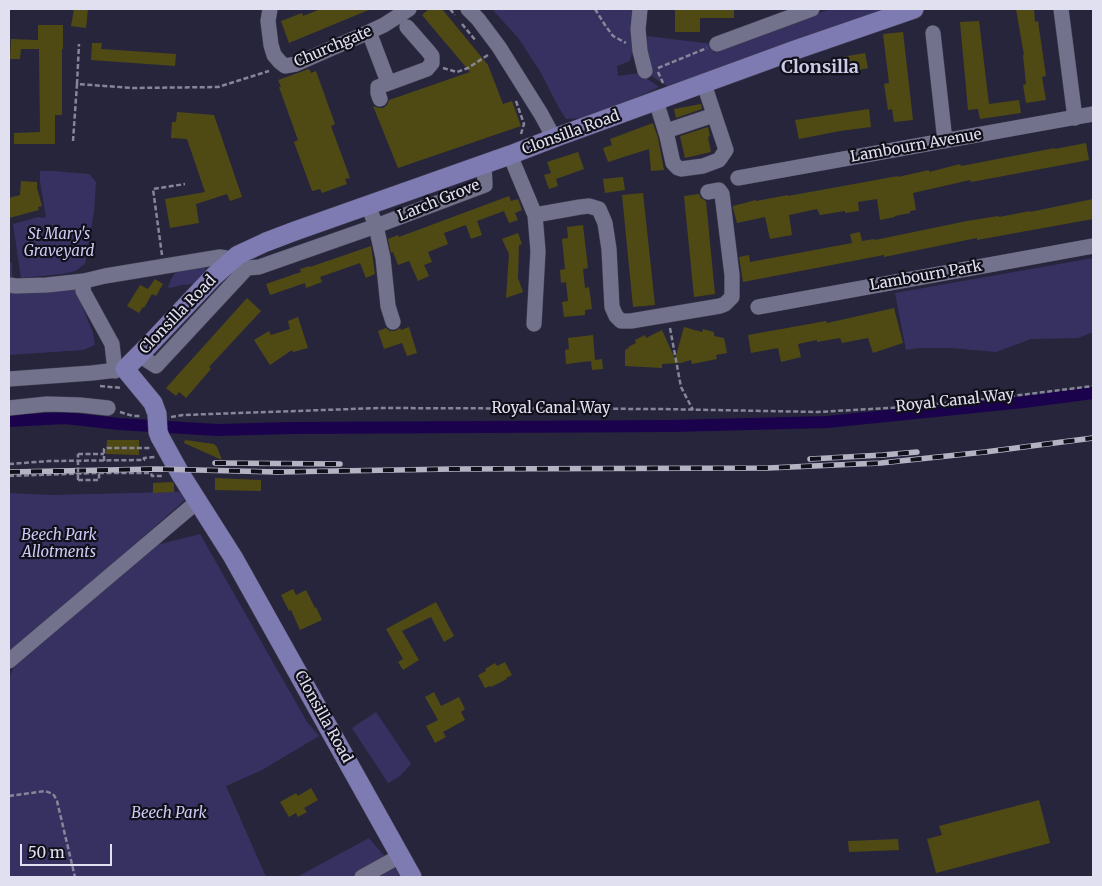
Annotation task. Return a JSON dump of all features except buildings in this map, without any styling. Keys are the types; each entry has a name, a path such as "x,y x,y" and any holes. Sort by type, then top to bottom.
{"main road":[{"name":"Clonsilla Road","path":"120,370 186,320 214,276 266,242 484,165 794,50 914,9"},
{"path":"120,370 153,403 156,416"},
{"name":"Clonsilla Road","path":"156,416 158,432 169,455 233,558 412,877"}],"street":[{"name":"Churchgate","path":"270,9 268,21 271,45 274,55 285,66 296,64 369,32 409,9"},
{"path":"640,9 638,29 640,51 645,71"},
{"path":"717,44 812,9"},
{"path":"1061,9 1075,118"},
{"path":"461,15 478,19 493,51 541,114 554,138"},
{"path":"380,99 378,87 426,69 432,63 432,56 407,26"},
{"path":"369,32 388,82"},
{"path":"933,33 945,142"},
{"path":"662,99 673,163 678,168 703,166 719,160 726,150 704,84"},
{"name":"Lambourn Avenue","path":"738,178 1093,114"},
{"path":"666,130 714,115"},
{"path":"510,155 535,215 538,251 534,324"},
{"name":"Larch Grove","path":"239,261 258,267 376,226 485,185 484,165"},
{"path":"535,215 580,206 599,209 605,223 612,307 616,316 622,321 631,321 720,306 732,297 732,275 722,194 719,190 708,192"},
{"path":"368,205 376,226 383,258 388,306 393,322"},
{"name":"Lambourn Park","path":"758,307 1093,246"},
{"name":"Clonsilla Road","path":"9,285 47,285 84,281 220,256 239,261"},
{"path":"9,379 120,370 112,344 83,291 84,281"},
{"path":"9,408 55,404 108,408"},
{"path":"9,661 198,501"},
{"path":"362,877 400,856"}],"path":[{"path":"450,9 461,15 477,42"},
{"path":"595,9 614,36 640,51"},
{"path":"73,140 79,44"},
{"path":"662,99 657,68 717,44"},
{"path":"482,49 493,51"},
{"path":"432,63 457,72 468,68 493,51"},
{"path":"77,84 133,88 218,87 285,66"},
{"path":"468,68 470,72"},
{"path":"515,97 524,124 521,133"},
{"path":"164,266 153,189 185,184"},
{"path":"668,315 680,387 693,410"},
{"path":"96,386 124,389"},
{"name":"Royal Canal Way","path":"108,408 133,416 380,408 818,412 906,407 1093,386"},
{"path":"104,461 104,449 139,449"},
{"path":"99,472 99,480 78,480 78,454 104,454"},
{"path":"9,464 50,461 144,460 144,458"},
{"path":"9,476 99,472 151,473 152,476"},
{"path":"9,796 45,791 53,794 57,800 75,877"}],"green space":[{"path":"492,9 632,9 630,28 632,52 630,61 617,66 618,76 639,73 659,87 627,102 580,118 566,119 541,73 519,39"},
{"path":"830,9 880,10 667,86 650,75 642,39 648,38 647,36 712,44 714,53"},
{"name":"St Mary's Graveyard","path":"40,171 89,174 96,182 94,212 85,264 75,271 62,274 21,278 13,224 38,217 46,217"},
{"path":"1093,258 1093,332 1078,338 1031,339 996,352 950,348 906,350 895,293"},
{"path":"9,261 12,263 12,276 21,283 69,285 76,291 93,333 95,345 83,350 9,355"},
{"path":"204,265 206,269 194,284 168,287 179,267"},
{"name":"Beech Park Allotments","path":"179,492 186,499 62,609 9,652 9,493 50,495"},
{"name":"Beech Park","path":"200,534 307,722 319,736 262,770 226,786 266,877 9,877 9,676 17,656 149,547"},
{"path":"376,712 411,764 400,776 388,783 352,728"},
{"path":"369,838 402,877 297,877"}],"waterway":[{"path":"9,421 65,418 119,424 217,430 672,426 827,422 1093,393"}],"railway":[{"path":"9,472 156,469 277,472 454,469 768,468 881,463 1093,438"},
{"path":"810,459 917,452"},
{"path":"215,463 340,464"}],"district":[{"name":"Clonsilla","path":"820,68"}]}
